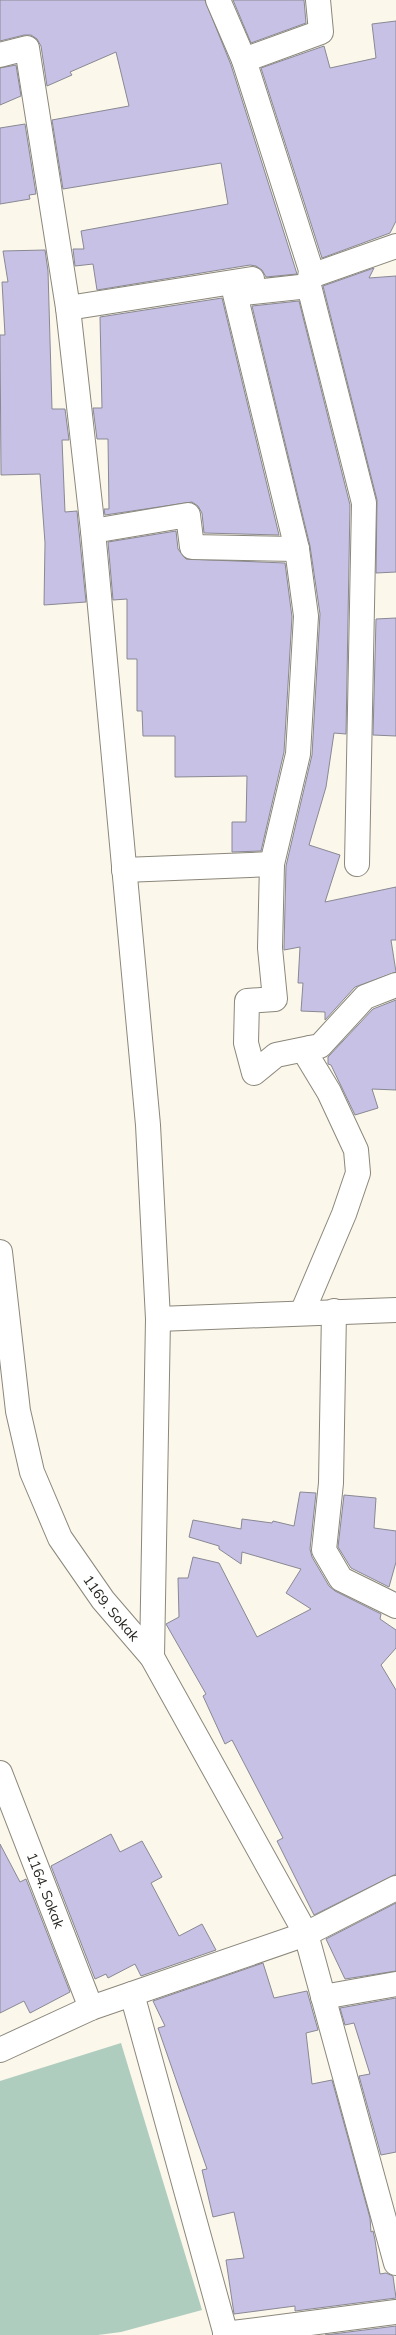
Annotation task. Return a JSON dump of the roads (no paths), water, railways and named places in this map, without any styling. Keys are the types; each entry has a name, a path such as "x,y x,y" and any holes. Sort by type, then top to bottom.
{"street":[{"path":"218,0 244,60 310,277 364,503 357,864"},
{"path":"244,60 322,32 318,0"},
{"path":"0,55 28,48 68,308 94,531 148,1125 158,1319 152,1657"},
{"path":"396,246 310,277 234,294 297,549 306,616 298,754 272,864 270,948 276,999 247,1001 246,1043 254,1073 276,1055 320,1046 365,997 396,985"},
{"path":"68,308 310,277"},
{"path":"94,531 188,515 192,547 297,549"},
{"path":"124,870 272,864"},
{"path":"302,1313 344,1214 358,1174 356,1150 329,1092 306,1054 310,1048"},
{"name":"1169. Sokak","path":"0,1252 18,1410 32,1472 60,1538 103,1600 152,1657 306,1934 396,2263"},
{"path":"158,1319 396,1310"},
{"path":"334,1311 331,1483 324,1550 342,1579 396,1606"},
{"name":"1164. Sokak","path":"0,1773 91,2008"},
{"path":"0,2050 91,2008 306,1934 396,1888"},
{"path":"323,1997 396,1984"},
{"path":"132,1994 226,2335 396,2312"}]}
